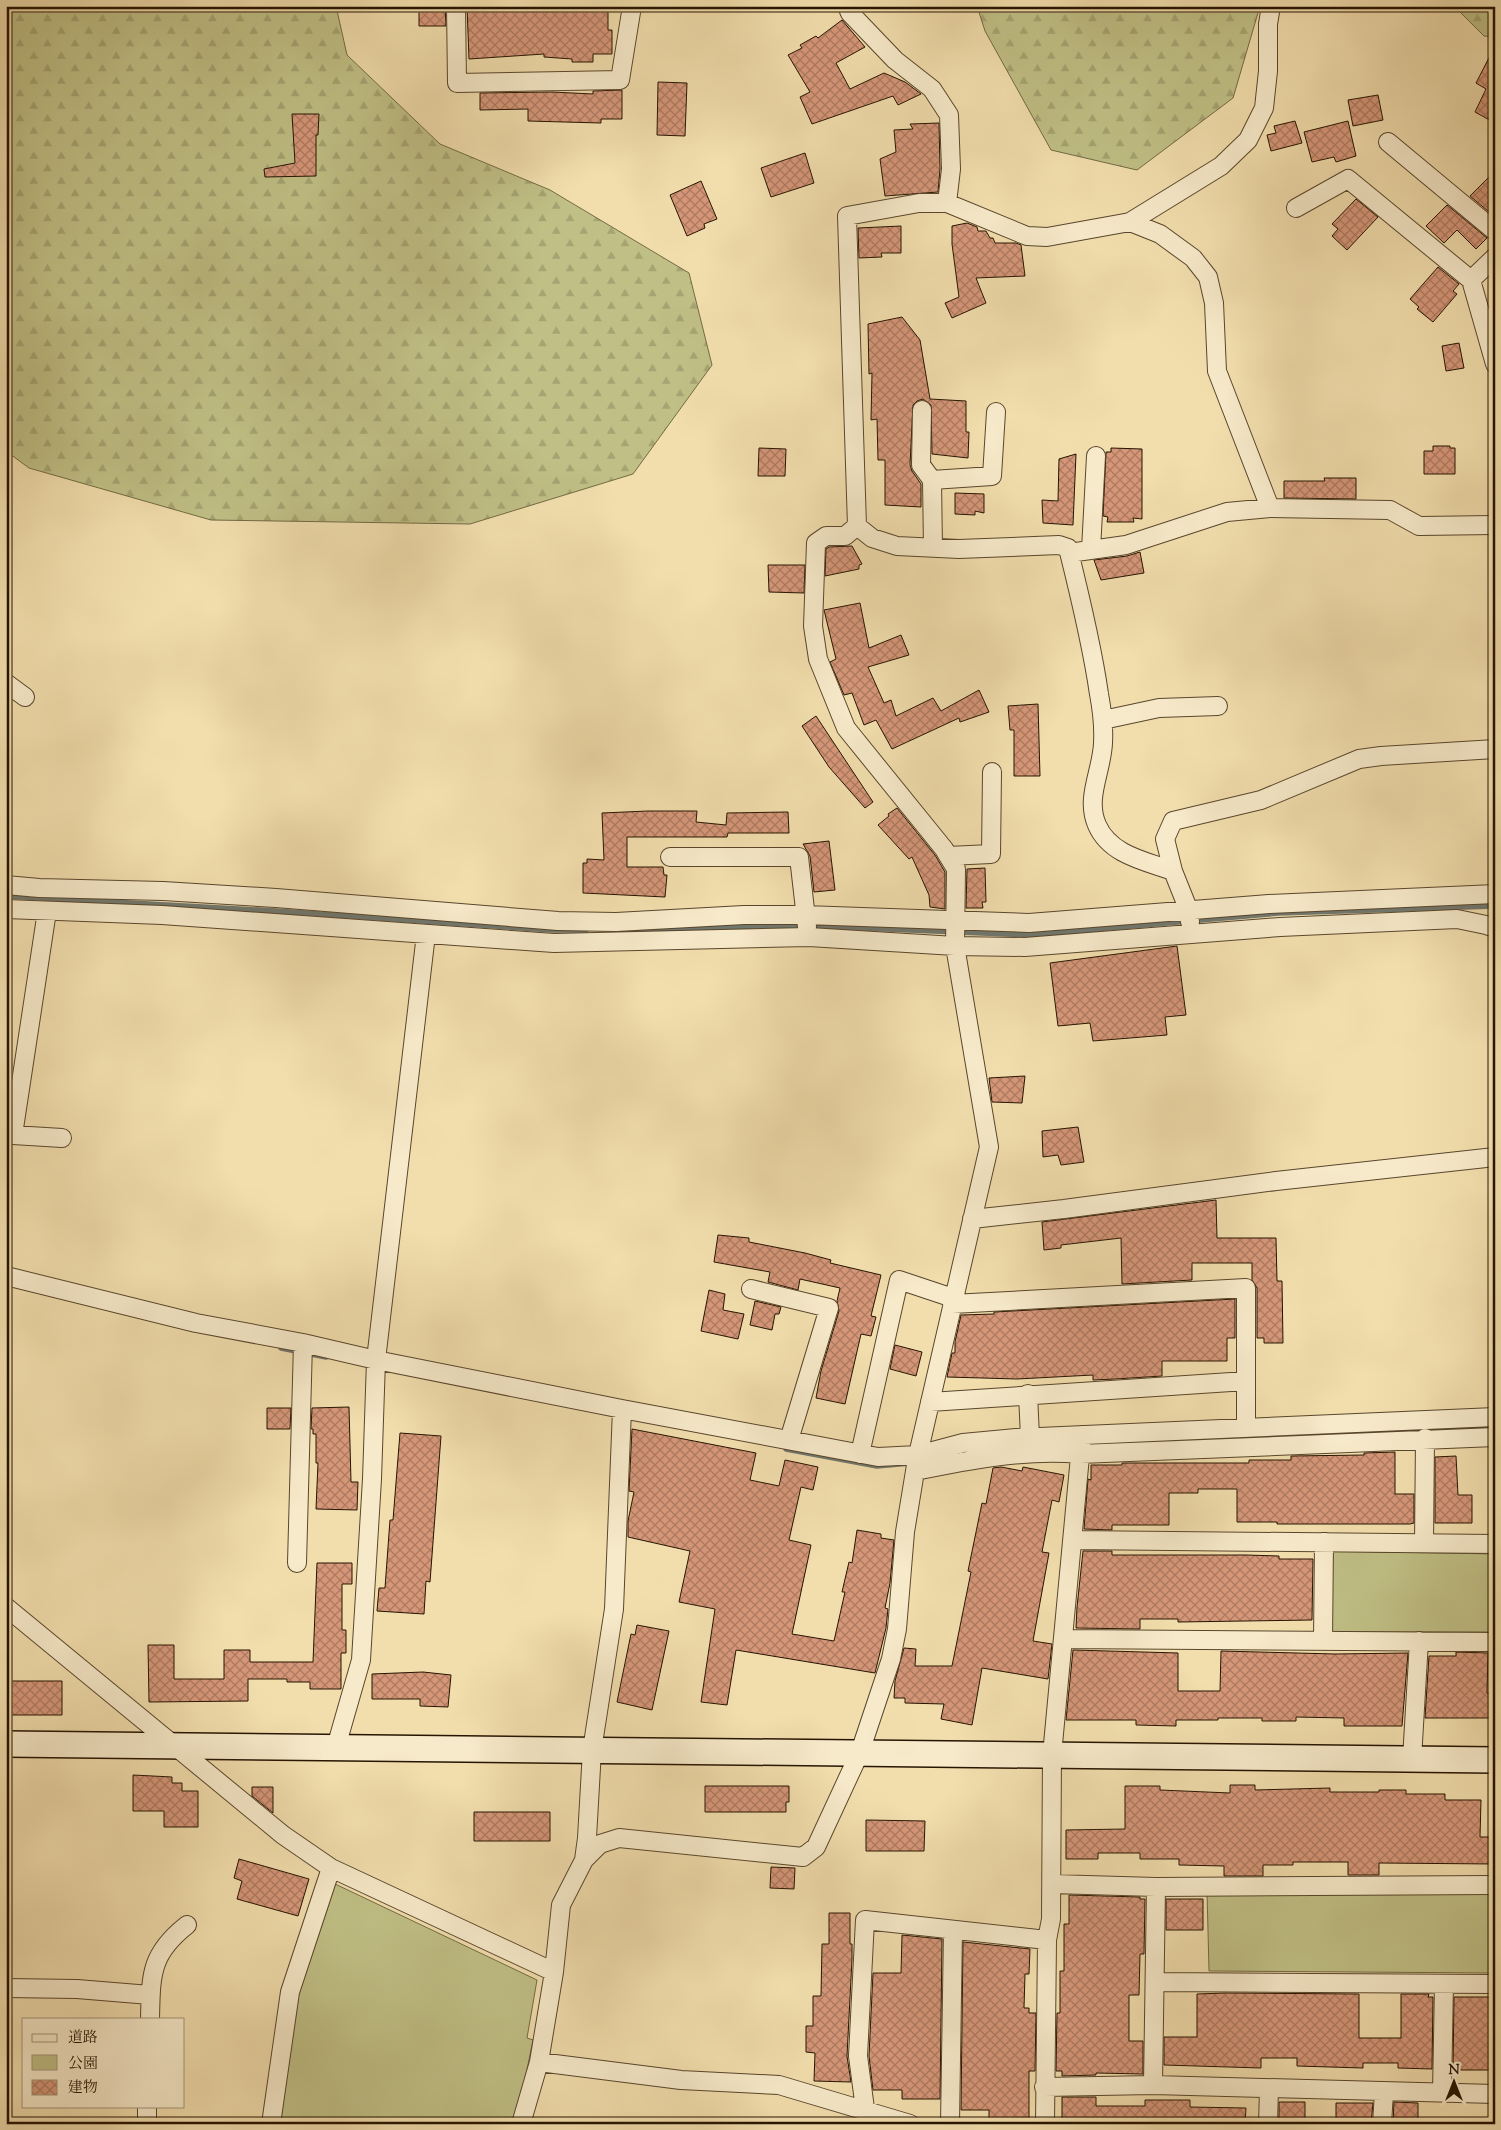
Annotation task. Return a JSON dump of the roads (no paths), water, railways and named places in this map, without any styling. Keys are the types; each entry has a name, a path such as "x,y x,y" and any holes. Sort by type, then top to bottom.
{"street":[{"path":"456,6 457,83 620,80 632,6"},
{"path":"847,6 850,13 895,60 932,88 949,115 951,169 947,203"},
{"path":"1173,871 1126,855 1112,846 1097,826 1092,803 1103,744 1103,720 1096,667 1068,548 1059,545 959,549 897,546 872,538 857,526 847,216 920,203 947,203 1027,236 1047,237 1130,222 1221,166 1248,140 1264,108 1268,71 1268,24 1271,6"},
{"path":"1388,142 1495,231"},
{"path":"1296,208 1348,179 1471,280 1495,364"},
{"path":"1130,222 1160,234 1193,258 1208,277 1214,303 1217,371 1270,508"},
{"path":"1471,280 1495,257"},
{"path":"922,410 921,465 932,480 933,548"},
{"path":"932,480 992,476 996,412"},
{"path":"1091,550 1096,456"},
{"path":"1069,553 1126,545 1227,512 1270,508 1390,510 1418,526 1495,525"},
{"path":"521,2124 539,2062 554,1972 561,1905 584,1860 600,1844 619,1838 803,1857 816,1847 860,1752 893,1651 897,1629 905,1532 916,1463 989,1148 955,933 956,869 948,856 846,728 818,660 813,626 816,544 826,536 845,536 857,526"},
{"path":"6,684 25,697"},
{"path":"1103,720 1159,708 1218,706"},
{"path":"1190,922 1173,871 1165,839 1173,821 1261,800 1358,759 1495,749"},
{"path":"948,856 991,854 992,772"},
{"path":"670,857 799,857 807,926"},
{"path":"6,885 39,888 163,891 276,898 556,932"},
{"path":"6,909 190,916 426,934 807,926 955,933 1025,947 1190,922 1269,904 1495,894"},
{"path":"48,911 12,1107 13,1135 62,1138"},
{"path":"807,926 955,933 1029,923 1190,922 1280,926 1457,919 1495,928"},
{"path":"336,1747 362,1660 372,1478 375,1366 426,934"},
{"path":"972,1219 1276,1181 1495,1157"},
{"path":"6,1276 303,1350 375,1366 621,1415 789,1440 916,1463 1062,1452 1081,1444 1246,1428 1495,1417"},
{"path":"860,1454 899,1280 953,1301 1246,1288 1246,1428"},
{"path":"751,1289 830,1308 789,1440"},
{"path":"297,1562 303,1350"},
{"path":"930,1402 1246,1381"},
{"path":"1028,1394 1030,1437"},
{"path":"584,1860 592,1750 614,1609 621,1415"},
{"path":"916,1463 963,1443 1030,1437 1081,1444 1495,1437"},
{"path":"1424,1543 1425,1438"},
{"path":"1044,2124 1047,1940 1051,1919 1052,1884 1052,1755 1081,1444"},
{"path":"1072,1540 1495,1544"},
{"path":"1323,1640 1324,1542"},
{"path":"6,1607 173,1746 202,1766 283,1835 331,1868 554,1972"},
{"path":"1063,1639 1495,1642"},
{"path":"1412,1759 1418,1641"},
{"path":"6,1744 1495,1760"},
{"path":"271,2124 290,1992 331,1868"},
{"path":"1052,1884 1156,1887 1495,1885"},
{"path":"1153,2086 1156,1887"},
{"path":"866,2117 858,2056 865,1920 1047,1940"},
{"path":"150,2018 150,1982 158,1955 172,1937 187,1925"},
{"path":"950,2124 953,1930"},
{"path":"1155,1982 1495,1984"},
{"path":"1442,2093 1444,1984"},
{"path":"6,1988 77,1989 150,1995"},
{"path":"539,2062 681,2080 780,2085 866,2117 910,2124"},
{"path":"1044,2088 1153,2086 1495,2094"},
{"path":"1268,2124 1269,2089"},
{"path":"1382,2124 1384,2092"},
{"path":"147,2108 147,2124"}],"waterway":[{"path":"6,896 276,911 552,930 586,930"},
{"path":"622,930 791,925 1029,935 1279,913 1495,906"},
{"path":"281,1348 326,1357"},
{"path":"1452,1428 1495,1426"},
{"path":"1060,1445 1148,1441"},
{"path":"786,1449 877,1466 910,1463"},
{"path":"951,1455 983,1450"}]}
